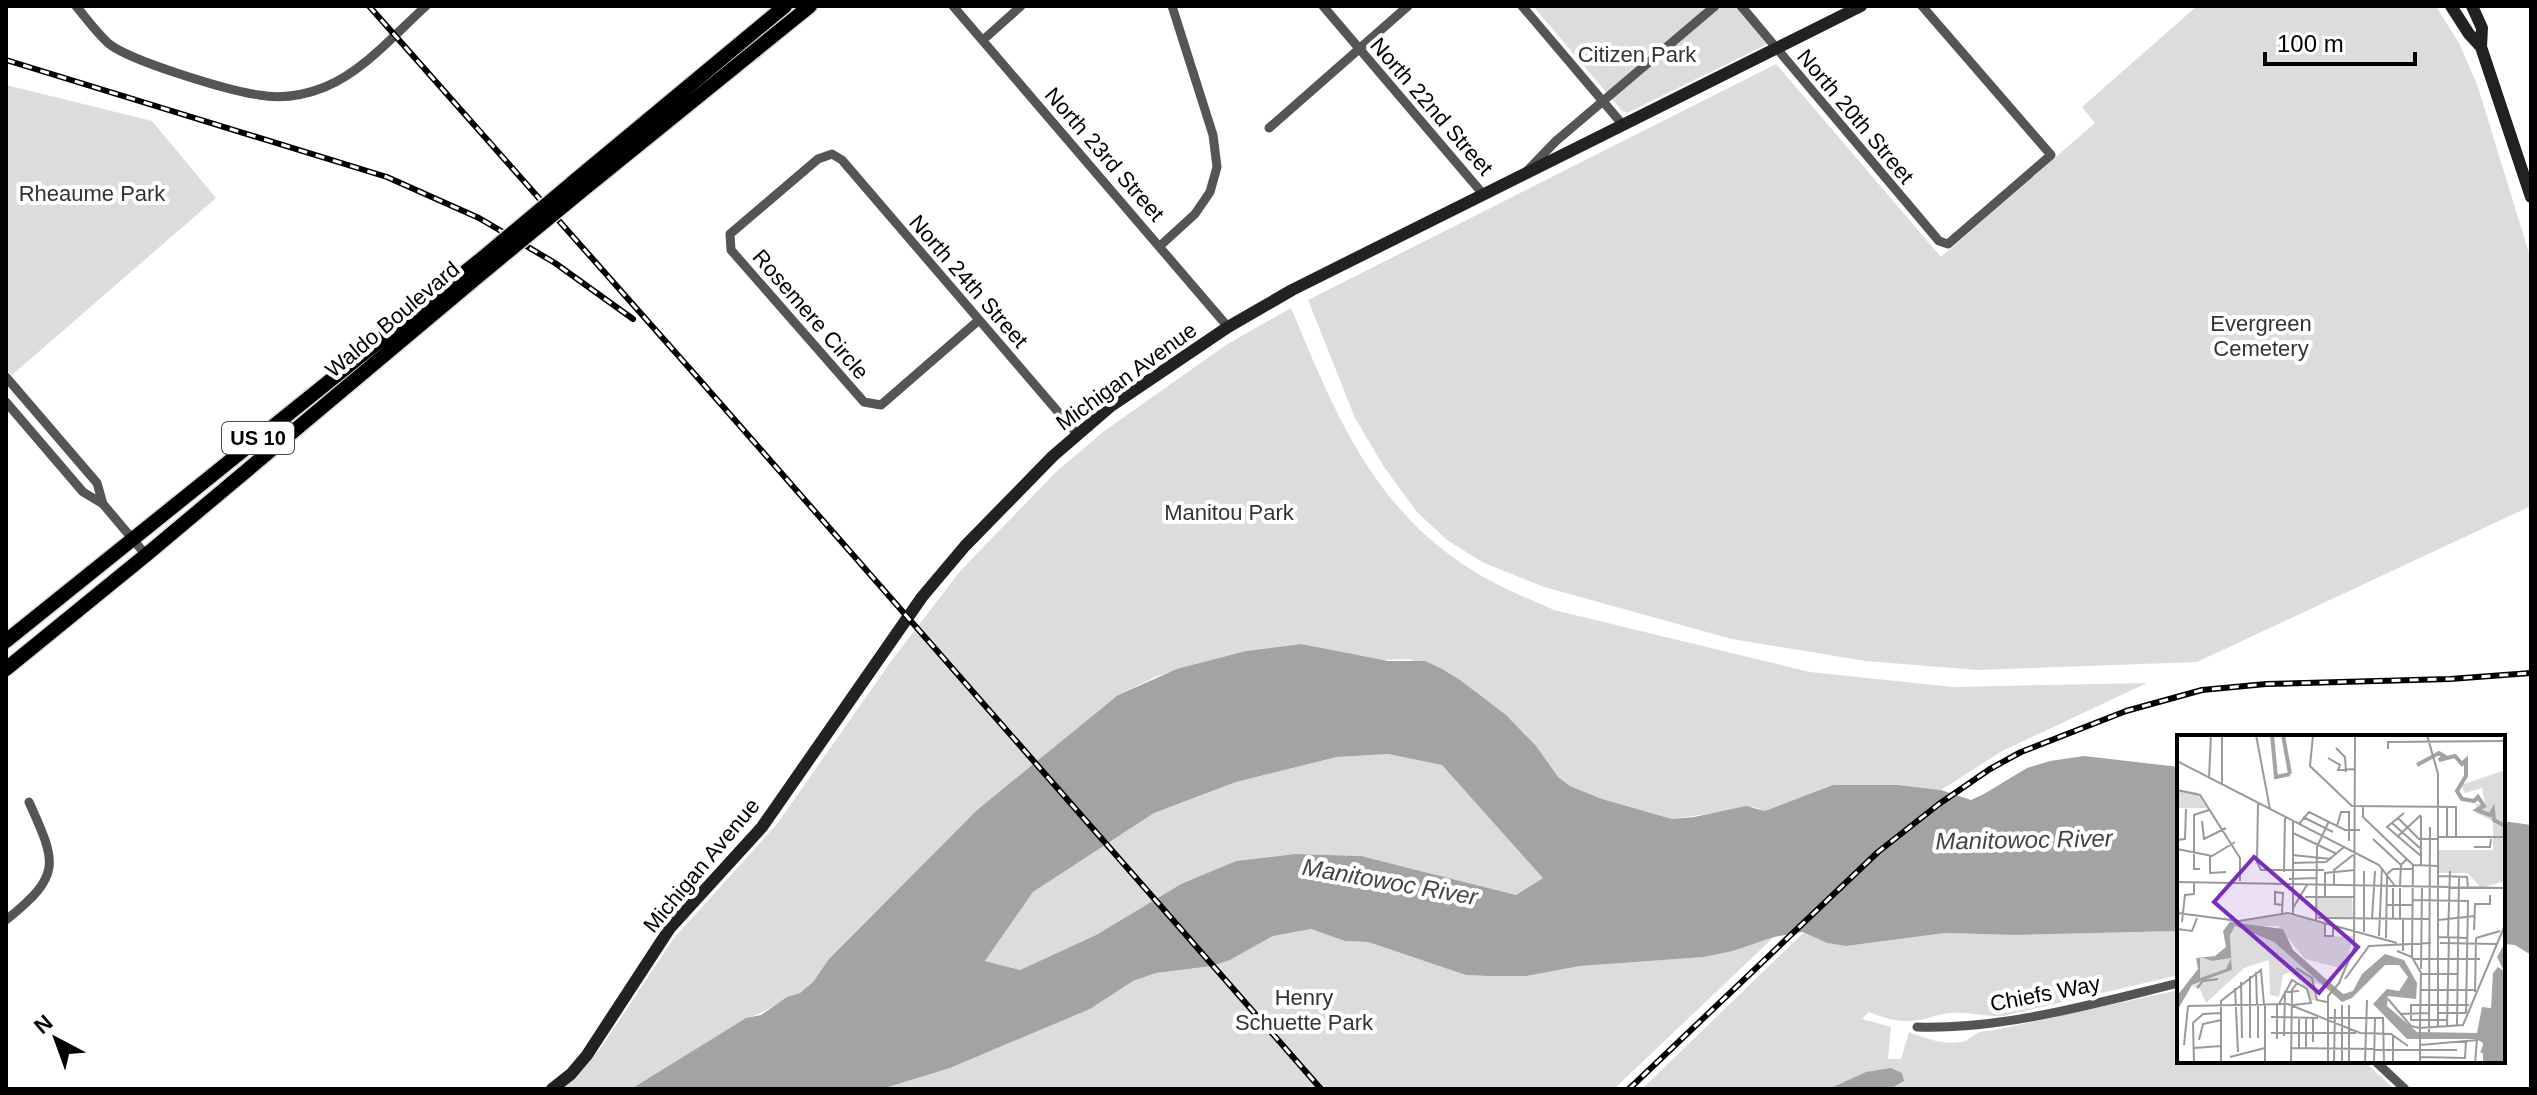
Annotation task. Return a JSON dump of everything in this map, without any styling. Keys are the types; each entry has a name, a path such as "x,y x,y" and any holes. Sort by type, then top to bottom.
{"main road":[{"name":"Waldo Boulevard","path":"6,669 146,555 785,6"},
{"name":"Waldo Boulevard","path":"575,188 810,6"},
{"name":"Waldo Boulevard","path":"6,641 132,538 483,264"}],"street":[{"path":"76,6 109,43 133,57 234,89 260,95 285,96 306,93 334,82 360,64 426,6"},
{"name":"North 23rd Street","path":"953,6 1161,245 1228,327"},
{"path":"983,40 1021,6"},
{"path":"1161,245 1195,214 1210,192 1217,167 1213,135 1172,6"},
{"name":"North 22nd Street","path":"1323,6 1483,194"},
{"path":"1269,128 1408,6"},
{"path":"1522,6 1623,125"},
{"path":"1526,173 1556,141 1715,6"},
{"name":"North 20th Street","path":"1741,6 1939,241 1948,244 2051,155 1922,6"},
{"name":"Michigan Avenue","path":"552,1089 571,1074 587,1055 679,917 762,827 922,597 1011,498 1077,434 1138,387 1228,327 1292,290 1861,6"},
{"path":"2451,6 2481,47"},
{"path":"2472,6 2482,28 2481,47 2531,197"},
{"name":"Rosemere Circle","path":"832,154 818,159 730,234 731,250 864,402 881,405 979,320"},
{"name":"North 24th Street","path":"832,154 842,160 1077,434"},
{"path":"6,377 97,483 103,504"},
{"path":"6,402 83,492 103,504 146,555"},
{"path":"6,920 40,890 49,872 49,850 29,802"},
{"name":"Chiefs Way","path":"1917,1027 1944,1028 1999,1022 2177,983"},
{"path":"2377,1063 2405,1089"}],"green space":[{"name":"Citizen Park","path":"1533,6 1748,6 1775,40 1627,113 1622,111"},
{"name":"Evergreen Cemetery","path":"2197,6 2436,6 2459,43 2478,87 2531,260 2531,506 2197,662 1978,670 1865,661 1732,639 1544,587 1484,563 1447,540 1417,512 1384,467 1355,418 1308,300 1776,64 1941,257 2095,123 2082,107"},
{"name":"Rheaume Park","path":"6,85 152,121 216,198 12,375 6,368"},
{"name":"Manitou Park","path":"1291,308 1344,426 1388,495 1416,526 1449,554 1487,579 1554,610 1810,672 1953,687 2147,683 2004,750 1941,790 1898,785 1833,785 1765,811 1754,807 1672,819 1602,799 1570,786 1558,777 1524,733 1410,659 1378,660 1301,644 1246,651 1157,676 1118,695 977,810 829,959 813,982 800,993 746,1018 631,1089 563,1089 600,1049 674,938 777,824 892,660 961,570 1056,472 1103,432 1226,345"},
{"path":"1388,754 1442,765 1544,878 1516,895 1361,856 1295,854 1236,861 1181,884 1096,935 1020,970 985,961 1033,892 1154,813 1236,782 1337,757"},
{"name":"Henry Schuette Park","path":"1311,929 1345,941 1368,942 1466,975 1488,976 1526,976 1580,966 1704,957 1774,937 1614,1089 882,1089 950,1068 1090,1009 1133,981 1156,973 1212,966 1230,960 1273,936"},
{"path":"2177,931 2177,975 2003,1016 1948,1013 1906,1021 1869,1012 1862,1019 1891,1027 1888,1059 1901,1059 1909,1032 1941,1042 1961,1042 1980,1032 2177,990 2177,1063 2366,1063 2394,1089 1642,1089 1804,932 1827,943 1846,946 1945,933 2016,935"}],"water":[{"name":"Manitowoc River","path":"1301,644 1388,661 1425,661 1460,680 1506,715 1536,746 1558,777 1570,786 1602,799 1672,819 1746,806 1765,811 1833,785 1898,785 1941,790 1971,800 2027,768 2084,756 2177,767 2177,931 2016,935 1945,933 1846,946 1827,943 1803,932 1704,957 1580,966 1526,976 1488,976 1466,975 1368,942 1345,941 1311,929 1273,936 1230,960 1212,966 1156,973 1133,981 1090,1009 950,1068 882,1089 631,1089 746,1018 761,1015 787,997 800,993 813,982 829,959 977,810 1118,695 1177,669 1246,651","holes":["1388,754 1442,765 1543,878 1516,895 1361,856 1295,854 1236,861 1181,884 1096,935 1020,970 985,961 1033,892 1154,813 1236,782 1337,757"]},
{"path":"2505,821 2531,825 2531,955 2515,945 2505,944"},
{"path":"1891,1068 1902,1073 1904,1081 1890,1089 1829,1089 1866,1072"}],"railway":[{"path":"369,6 1321,1089"},
{"path":"6,60 387,177 479,218 555,263 633,319"},
{"path":"1629,1089 1878,852 1939,804 2021,752 2126,711 2202,690 2266,684 2450,679 2531,673"}]}
